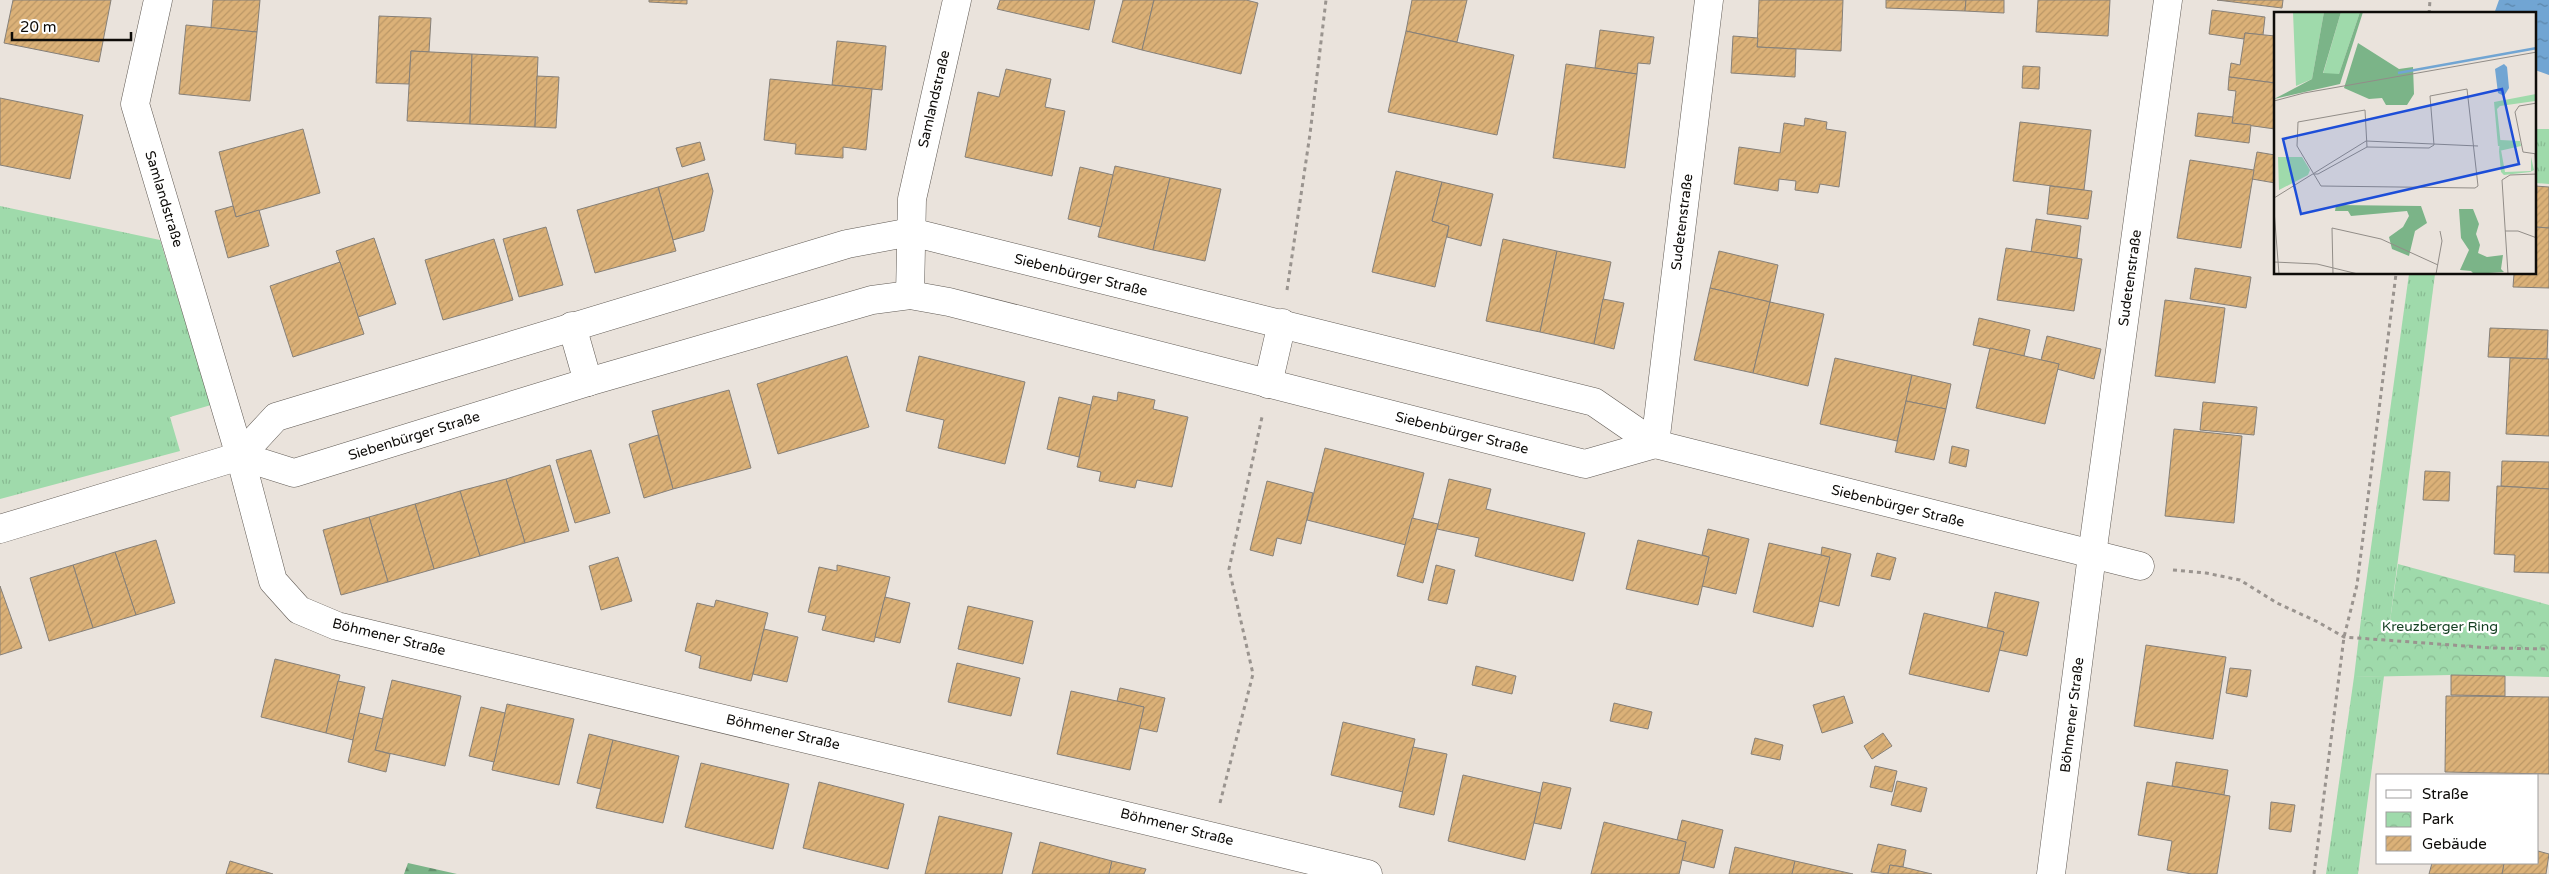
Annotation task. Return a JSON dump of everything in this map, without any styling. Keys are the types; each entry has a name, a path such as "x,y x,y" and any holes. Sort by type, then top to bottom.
{"street":[{"name":"Samlandstraße","path":"158,0 136,104 240,456"},
{"name":"Samlandstraße","path":"911,232 912,199 956,0"},
{"name":"Sudetenstraße","path":"1655,444 1709,0"},
{"name":"Sudetenstraße","path":"2092,555 2168,0"},
{"name":"Siebenbürger Straße","path":"1655,444 1585,464 948,302 910,295 872,300 588,382 294,473 240,456 276,417 847,244 911,232 1594,402 1655,444 2140,566"},
{"path":"910,295 911,232"},
{"path":"1268,384 1282,323"},
{"path":"572,326 588,382"},
{"path":"0,529 240,456"},
{"name":"Böhmener Straße","path":"240,456 273,581 299,610 337,626 1368,874"},
{"name":"Böhmener Straße","path":"2051,874 2092,555"}],"path":[{"path":"1282,323 1310,134 1326,0"},
{"path":"2314,874 2344,636 2356,585 2396,275"},
{"path":"1212,835 1253,674 1229,569 1268,384"},
{"path":"2140,566 2206,573 2240,580 2277,603 2344,636 2492,648 2549,649"}],"green space":[{"path":"2536,129 2549,129 2549,184 2536,183"},
{"path":"0,206 160,240 211,405 170,417 180,451 0,499"},
{"path":"2409,275 2435,275 2389,629 2361,619"},
{"name":"Kreuzberger Ring","path":"2398,564 2549,605 2549,677 2451,675 2354,677 2361,619 2389,628"},
{"path":"2384,676 2358,874 2326,874 2354,677"},
{"path":"408,863 457,874 404,874"}],"water":[{"path":"2499,0 2549,0 2549,75 2536,70 2536,12 2495,12"}],"building":[{"path":"13,0 111,0 99,62 4,43"},
{"path":"213,0 260,0 257,32 211,28"},
{"path":"649,0 687,0 687,4 649,2"},
{"path":"1000,0 1095,0 1089,30 997,9"},
{"path":"1123,0 1154,0 1142,50 1112,42"},
{"path":"1154,0 1246,0 1258,3 1241,74 1142,50"},
{"path":"1412,0 1467,0 1457,42 1406,31"},
{"path":"1759,0 1843,0 1841,51 1757,47"},
{"path":"1886,0 1966,0 1965,11 1886,8"},
{"path":"1966,0 2004,0 2004,13 1965,11"},
{"path":"2038,0 2110,0 2108,36 2036,32"},
{"path":"2217,0 2283,0 2282,8"},
{"path":"2212,10 2265,17 2263,35 2245,33 2244,39 2209,34"},
{"path":"379,16 431,18 429,52 411,51 409,84 376,83"},
{"path":"186,25 257,32 250,101 179,94"},
{"path":"1600,30 1654,37 1650,64 1638,63 1637,74 1595,68"},
{"path":"1406,31 1514,55 1497,135 1388,112"},
{"path":"2245,33 2274,36 2274,83 2229,77 2231,63 2240,65"},
{"path":"1733,36 1758,38 1757,47 1796,49 1795,77 1731,73"},
{"path":"837,41 886,46 882,90 832,85"},
{"path":"411,51 472,54 470,124 407,121"},
{"path":"472,54 538,57 535,127 470,124"},
{"path":"1566,64 1637,74 1625,168 1553,158"},
{"path":"2023,66 2040,67 2039,89 2022,88"},
{"path":"1006,69 1051,79 1045,107 1065,111 1052,176 965,157 978,92 999,97"},
{"path":"537,76 559,77 556,128 535,127"},
{"path":"2229,77 2274,83 2274,129 2232,123 2236,91 2228,90"},
{"path":"770,79 872,89 866,150 843,147 843,158 795,154 796,144 764,140"},
{"path":"0,98 83,115 70,179 0,165"},
{"path":"2198,113 2233,117 2232,123 2251,125 2249,143 2195,136"},
{"path":"1805,118 1827,122 1826,129 1846,132 1839,187 1820,184 1818,193 1795,190 1796,181 1779,179 1778,191 1734,184 1739,147 1780,153 1784,123 1804,126"},
{"path":"2020,122 2091,130 2084,190 2013,181"},
{"path":"303,129 320,193 236,217 219,152"},
{"path":"700,142 705,160 682,167 676,148"},
{"path":"2257,152 2274,155 2274,183 2252,179"},
{"path":"2190,160 2254,170 2241,248 2177,238"},
{"path":"1115,166 1170,178 1153,250 1098,237"},
{"path":"1080,167 1113,175 1101,227 1068,219"},
{"path":"1396,171 1442,182 1432,221 1449,226 1435,287 1372,272"},
{"path":"708,173 713,191 704,231 673,240 658,187"},
{"path":"1170,178 1221,189 1205,261 1153,250"},
{"path":"1442,182 1493,194 1481,246 1447,237 1449,226 1432,221"},
{"path":"2050,186 2092,191 2088,219 2047,214"},
{"path":"2536,186 2549,187 2549,228 2536,227"},
{"path":"658,187 676,251 595,273 577,210"},
{"path":"233,206 236,217 259,210 269,246 228,258 215,211"},
{"path":"2036,219 2081,226 2077,258 2031,252"},
{"path":"546,227 563,285 519,297 503,239"},
{"path":"2536,227 2549,228 2549,288 2513,287 2514,275 2536,275"},
{"path":"374,238 396,304 358,317 336,251"},
{"path":"494,239 513,300 443,320 425,260"},
{"path":"1503,239 1557,251 1540,332 1486,321"},
{"path":"2006,248 2082,259 2074,311 1997,300"},
{"path":"1557,251 1611,262 1594,344 1540,332"},
{"path":"1719,251 1778,265 1770,302 1710,288"},
{"path":"340,262 364,334 293,357 270,286"},
{"path":"2195,268 2251,277 2246,308 2190,299"},
{"path":"1710,288 1770,302 1753,373 1694,360"},
{"path":"1603,299 1624,303 1614,349 1594,344"},
{"path":"2165,300 2225,308 2215,383 2155,376"},
{"path":"1770,302 1824,314 1808,386 1753,373"},
{"path":"1979,318 2030,330 2024,356 1973,345"},
{"path":"2490,328 2548,330 2547,359 2488,357"},
{"path":"2047,336 2101,349 2094,379 2057,369 2059,364 2041,360"},
{"path":"1990,348 2059,364 2045,424 1976,408"},
{"path":"847,356 869,427 778,454 757,384"},
{"path":"919,356 1025,382 1005,464 938,448 944,420 906,411"},
{"path":"1835,358 1912,375 1897,441 1820,424"},
{"path":"2510,358 2549,359 2549,436 2506,434"},
{"path":"1912,375 1951,384 1946,409 1906,401"},
{"path":"729,390 751,468 673,489 652,411"},
{"path":"1118,392 1155,400 1153,409 1188,417 1172,487 1137,480 1135,488 1099,481 1101,472 1077,467 1093,396 1117,401"},
{"path":"1059,397 1091,405 1079,457 1047,449"},
{"path":"1906,401 1946,409 1934,460 1895,452"},
{"path":"2203,402 2257,407 2254,435 2200,430"},
{"path":"2174,429 2242,436 2234,523 2165,516"},
{"path":"658,435 673,489 644,498 629,444"},
{"path":"1952,446 1969,450 1966,467 1949,463"},
{"path":"1325,448 1424,473 1406,545 1307,520"},
{"path":"591,450 610,513 575,523 556,460"},
{"path":"2502,461 2549,462 2549,489 2501,486"},
{"path":"550,465 569,531 525,543 506,479"},
{"path":"2425,471 2450,472 2449,501 2423,500"},
{"path":"506,479 525,543 480,556 460,491"},
{"path":"1449,479 1491,489 1486,509 1585,533 1573,581 1475,556 1479,538 1437,529"},
{"path":"1267,481 1313,493 1301,544 1277,538 1273,556 1250,550"},
{"path":"2497,486 2549,489 2549,573 2514,572 2515,555 2494,554"},
{"path":"460,491 480,556 434,569 415,504"},
{"path":"415,504 434,569 388,582 369,517"},
{"path":"369,517 388,582 341,595 323,530"},
{"path":"1412,518 1438,524 1423,583 1397,576"},
{"path":"1708,529 1749,539 1736,594 1702,586 1709,557 1702,555"},
{"path":"156,540 175,603 136,615 115,552"},
{"path":"1638,540 1709,557 1698,605 1626,589"},
{"path":"1769,543 1830,557 1813,627 1753,612"},
{"path":"1822,547 1851,554 1839,606 1819,601 1830,557 1821,555"},
{"path":"115,552 136,615 93,628 73,565"},
{"path":"1877,553 1896,558 1890,580 1871,576"},
{"path":"618,557 632,601 601,610 589,566"},
{"path":"73,565 93,628 49,641 30,578"},
{"path":"837,565 890,577 874,642 822,630 826,616 808,612 819,567 837,571"},
{"path":"1436,565 1455,570 1447,604 1428,600"},
{"path":"0,586 22,648 0,655"},
{"path":"1995,592 2039,602 2027,656 1999,650 2004,632 1987,628"},
{"path":"885,597 910,603 900,643 875,637"},
{"path":"716,600 768,613 751,681 699,668 701,656 685,651 697,603 714,607"},
{"path":"968,606 1033,621 1023,664 958,649"},
{"path":"1924,613 2004,632 1989,692 1909,674"},
{"path":"764,629 798,637 787,682 753,674"},
{"path":"2146,645 2226,657 2213,739 2134,726"},
{"path":"275,659 340,675 326,733 261,717"},
{"path":"957,663 1020,678 1011,716 948,702"},
{"path":"1476,666 1516,676 1512,694 1472,685"},
{"path":"2230,668 2251,670 2247,697 2226,693"},
{"path":"2451,675 2505,676 2505,696 2451,695"},
{"path":"392,680 461,696 445,766 375,750"},
{"path":"338,681 365,687 353,740 326,733"},
{"path":"1120,688 1165,698 1157,732 1139,728 1144,707 1117,701"},
{"path":"1071,691 1144,707 1130,770 1057,754"},
{"path":"1844,696 1853,723 1822,733 1813,705"},
{"path":"2446,696 2549,697 2549,774 2445,772"},
{"path":"1614,703 1652,712 1648,729 1610,721"},
{"path":"507,704 574,719 559,785 492,770"},
{"path":"481,707 505,713 494,762 469,756"},
{"path":"359,713 383,719 375,750 390,754 386,772 348,762"},
{"path":"1343,722 1415,739 1403,792 1331,775"},
{"path":"1883,733 1892,746 1872,759 1864,746"},
{"path":"589,734 613,740 601,789 577,783"},
{"path":"1755,738 1783,745 1780,760 1751,754"},
{"path":"613,740 679,756 663,823 596,808"},
{"path":"1413,747 1447,754 1434,815 1399,807"},
{"path":"2176,762 2228,770 2224,795 2172,786"},
{"path":"701,763 789,784 773,849 685,827"},
{"path":"1875,766 1897,771 1892,792 1870,787"},
{"path":"1463,775 1541,793 1525,860 1448,841"},
{"path":"1897,781 1927,788 1921,812 1891,805"},
{"path":"819,782 904,804 888,869 803,848"},
{"path":"1543,782 1571,788 1561,829 1534,823"},
{"path":"2147,782 2230,796 2217,874 2192,874 2167,870 2172,841 2138,835"},
{"path":"2271,802 2295,805 2291,832 2269,829"},
{"path":"939,816 1012,833 1002,874 925,874"},
{"path":"1682,820 1723,830 1714,868 1682,860 1686,842 1677,840"},
{"path":"1604,822 1686,842 1679,874 1591,874"},
{"path":"1040,842 1112,861 1109,874 1032,874"},
{"path":"1878,844 1906,850 1903,867 1890,865 1888,874 1871,872"},
{"path":"1735,847 1795,861 1792,874 1729,874"},
{"path":"2539,851 2549,854 2546,874 2502,874 2504,864 2539,864"},
{"path":"230,861 273,874 226,874"},
{"path":"1112,861 1146,869 1144,874 1109,874"},
{"path":"1795,861 1853,874 1792,874"},
{"path":"2432,864 2504,864 2502,874 2429,874"},
{"path":"1890,865 1903,867 1932,874 1888,874"}]}
